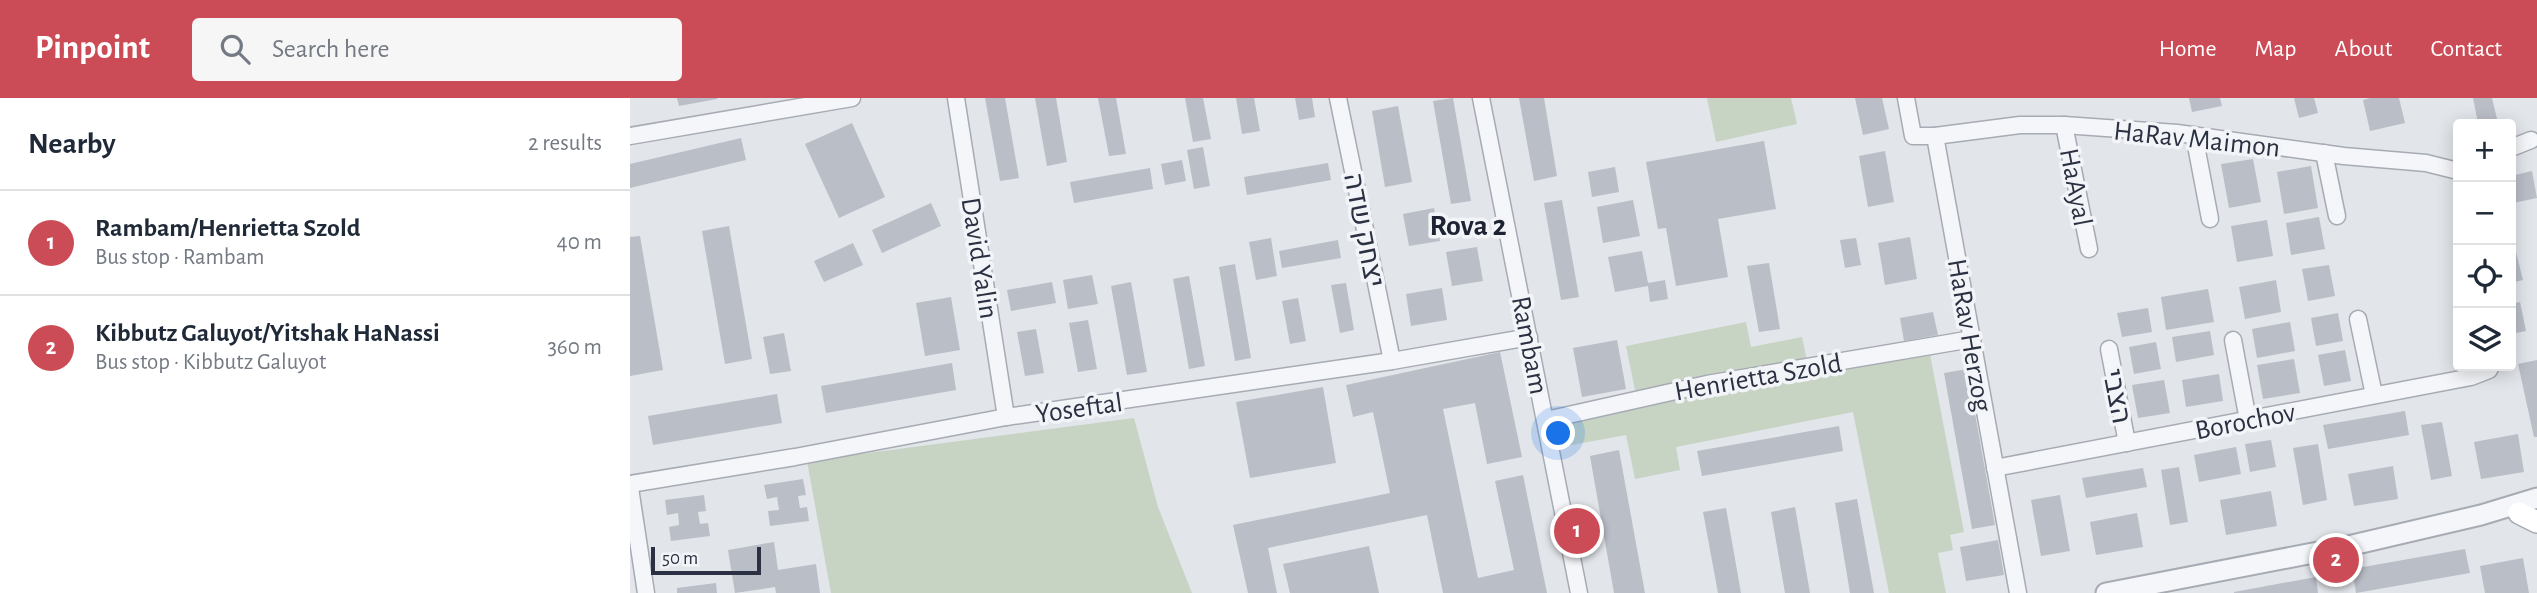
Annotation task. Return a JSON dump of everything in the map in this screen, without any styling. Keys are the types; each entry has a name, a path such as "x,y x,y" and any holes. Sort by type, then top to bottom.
{"street":[{"path":"631,132 852,98"},
{"name":"David Yalin","path":"956,98 1006,417"},
{"name":"יצחק שדה","path":"1338,98 1392,361"},
{"name":"Rambam","path":"1481,98 1579,593"},
{"path":"1906,98 1913,136 1935,136"},
{"name":"HaRav Maimon","path":"1935,136 2020,125 2064,125 2194,135 2324,153 2426,163 2453,172"},
{"name":"HaAyal","path":"2064,125 2089,249"},
{"path":"2194,135 2210,219"},
{"name":"HaRav Herzog","path":"1935,136 2018,593"},
{"path":"2516,146 2531,140"},
{"path":"2324,153 2337,216"},
{"path":"2358,319 2374,396"},
{"name":"Yoseftal","path":"630,486 1006,417 1392,361 1529,337"},
{"name":"Henrietta Szold","path":"1546,420 1707,384 1972,339"},
{"path":"2233,340 2248,420"},
{"name":"הצבי","path":"2109,349 2127,443"},
{"name":"Borochov","path":"1995,468 2471,377 2486,371"},
{"path":"630,486 646,593"},
{"path":"2106,593 2344,547 2481,515 2537,498"},
{"path":"2481,515 2531,515"}],"green space":[{"path":"1707,98 1791,98 1797,124 1716,142"},
{"path":"1746,322 1751,347 1802,337 1807,361 1636,395 1626,346"},
{"path":"1929,349 1964,532 1950,535 1953,550 1938,553 1946,593 1889,593 1853,412 1676,447 1680,470 1635,479 1626,435 1566,446 1561,420"},
{"path":"1134,418 1158,507 1192,593 831,593 807,461"}],"building":[{"path":"677,98 717,98 717,99 679,106"},
{"path":"985,98 1005,98 1019,178 1000,181"},
{"path":"1035,98 1056,98 1067,162 1047,166"},
{"path":"1098,98 1116,98 1126,154 1109,156"},
{"path":"1185,98 1203,98 1211,139 1193,142"},
{"path":"1236,98 1254,98 1260,131 1242,134"},
{"path":"1295,98 1312,98 1315,117 1299,120"},
{"path":"1453,98 1471,201 1451,204 1433,101"},
{"path":"1519,98 1544,98 1557,176 1534,181"},
{"path":"1855,98 1882,98 1889,129 1863,135"},
{"path":"2189,98 2220,98 2222,106 2192,112"},
{"path":"2294,98 2314,98 2318,113 2299,118"},
{"path":"2399,98 2405,123 2370,131 2363,100"},
{"path":"2473,98 2492,98 2497,119 2477,119"},
{"path":"1398,106 1412,182 1385,187 1372,111"},
{"path":"852,123 885,197 839,218 805,144"},
{"path":"741,138 746,160 630,188 630,164"},
{"path":"1764,141 1776,209 1718,219 1728,277 1676,286 1666,228 1658,229 1646,162"},
{"path":"1203,147 1210,186 1194,189 1187,150"},
{"path":"1885,151 1894,202 1868,207 1859,156"},
{"path":"2253,159 2261,202 2229,208 2221,164"},
{"path":"1182,160 1186,181 1165,185 1161,164"},
{"path":"1328,163 1331,180 1247,195 1244,177"},
{"path":"2311,166 2318,208 2284,214 2277,172"},
{"path":"1615,167 1619,192 1592,197 1588,172"},
{"path":"1150,168 1153,189 1074,203 1070,182"},
{"path":"2532,171 2537,198 2516,202 2516,175"},
{"path":"1562,200 1579,297 1561,300 1544,203"},
{"path":"1633,200 1640,236 1603,243 1597,207"},
{"path":"931,203 941,226 882,253 872,230"},
{"path":"1434,208 1440,241 1409,246 1403,214"},
{"path":"2319,217 2325,249 2291,255 2286,223"},
{"path":"2267,220 2273,256 2237,262 2231,226"},
{"path":"729,226 752,359 725,364 702,231"},
{"path":"640,236 663,370 630,376 630,237"},
{"path":"1910,237 1917,279 1885,285 1878,243"},
{"path":"1271,238 1277,276 1256,280 1249,242"},
{"path":"1856,238 1861,265 1845,268 1840,240"},
{"path":"1338,240 1341,258 1282,268 1279,251"},
{"path":"853,243 863,265 824,282 814,261"},
{"path":"1477,247 1483,281 1452,286 1446,252"},
{"path":"1642,251 1648,283 1665,280 1668,299 1650,302 1648,286 1615,292 1608,257"},
{"path":"2516,252 2523,280 2516,282"},
{"path":"1769,263 1780,329 1759,332 1747,266"},
{"path":"1235,264 1251,358 1235,361 1219,267"},
{"path":"2329,265 2335,296 2308,301 2302,269"},
{"path":"1092,275 1098,304 1068,309 1063,280"},
{"path":"1189,276 1205,366 1189,369 1173,279"},
{"path":"2276,280 2281,312 2245,319 2239,287"},
{"path":"1052,282 1056,303 1011,311 1007,290"},
{"path":"1131,282 1147,372 1127,375 1111,286"},
{"path":"1346,283 1354,330 1340,333 1331,285"},
{"path":"1442,288 1447,320 1411,326 1406,294"},
{"path":"2208,289 2214,322 2166,330 2161,297"},
{"path":"951,297 960,350 925,356 916,303"},
{"path":"1298,298 1306,341 1290,344 1282,301"},
{"path":"2520,302 2526,331 2516,333 2516,308 2516,303"},
{"path":"2148,308 2152,332 2122,337 2117,313"},
{"path":"1933,312 1938,335 1904,341 1900,318"},
{"path":"2338,313 2343,341 2316,346 2311,318"},
{"path":"1088,320 1097,369 1078,372 1069,323"},
{"path":"2290,322 2295,351 2257,358 2252,329"},
{"path":"1036,329 1044,373 1025,376 1017,332"},
{"path":"2210,331 2214,355 2176,362 2172,337"},
{"path":"784,333 791,371 770,374 763,337"},
{"path":"1617,340 1626,389 1582,397 1573,348"},
{"path":"2156,342 2161,369 2134,374 2129,347"},
{"path":"2345,350 2351,381 2324,386 2318,355"},
{"path":"1500,352 1522,457 1487,464 1475,403 1443,409 1478,578 1514,570 1495,481 1523,475 1547,593 1443,593 1427,515 1268,548 1277,593 1248,593 1233,525 1390,493 1373,412 1353,417 1346,385"},
{"path":"2294,359 2300,393 2263,399 2257,365"},
{"path":"2537,360 2537,437 2534,437 2518,364"},
{"path":"952,363 956,390 826,413 821,386"},
{"path":"1967,369 1995,525 1972,529 1944,373"},
{"path":"2219,374 2223,401 2186,407 2182,380"},
{"path":"2164,380 2170,413 2138,418 2132,385"},
{"path":"1323,387 1336,463 1250,478 1236,402"},
{"path":"777,394 782,423 653,445 648,416"},
{"path":"2405,411 2409,435 2328,449 2323,425"},
{"path":"2442,422 2452,476 2431,480 2421,425"},
{"path":"1839,426 1843,451 1702,476 1697,451"},
{"path":"2518,434 2524,472 2481,479 2474,442"},
{"path":"2271,440 2276,467 2250,472 2245,444"},
{"path":"2318,444 2327,500 2303,505 2293,448"},
{"path":"2236,447 2241,474 2199,482 2194,455"},
{"path":"1619,450 1645,593 1614,593 1590,456"},
{"path":"2393,466 2398,499 2354,506 2348,474"},
{"path":"2179,467 2188,522 2170,525 2161,470"},
{"path":"2143,468 2147,487 2086,498 2082,478"},
{"path":"803,479 806,495 798,496 800,508 807,507 809,521 770,526 768,511 779,510 777,497 767,499 764,485"},
{"path":"2271,491 2277,526 2226,535 2220,500"},
{"path":"704,495 706,511 698,512 700,524 708,523 710,536 671,541 669,527 679,525 678,513 667,515 665,500"},
{"path":"2060,495 2070,551 2041,556 2031,500"},
{"path":"1857,499 1874,593 1850,593 1835,503"},
{"path":"1795,507 1810,593 1785,593 1771,512"},
{"path":"1726,508 1741,593 1718,593 1703,512"},
{"path":"2137,513 2143,547 2096,555 2090,522"},
{"path":"1998,540 2004,575 1966,581 1960,547"},
{"path":"774,542 778,570 816,564 820,593 776,593 775,587 735,593 728,550"},
{"path":"1369,546 1379,593 1290,593 1283,564"},
{"path":"2465,549 2470,573 2356,593 2352,569"},
{"path":"2523,558 2529,593 2485,593 2480,566"},
{"path":"2316,577 2318,593 2234,593 2234,592"},
{"path":"716,583 717,593 677,593 677,588"}],"place":[{"name":"Rambam/Henrietta Szold","path":"1577,531"},
{"name":"Kibbutz Galuyot/Yitshak HaNassi","path":"2336,560"}],"district":[{"name":"Rova 2","path":"1468,225"}]}
